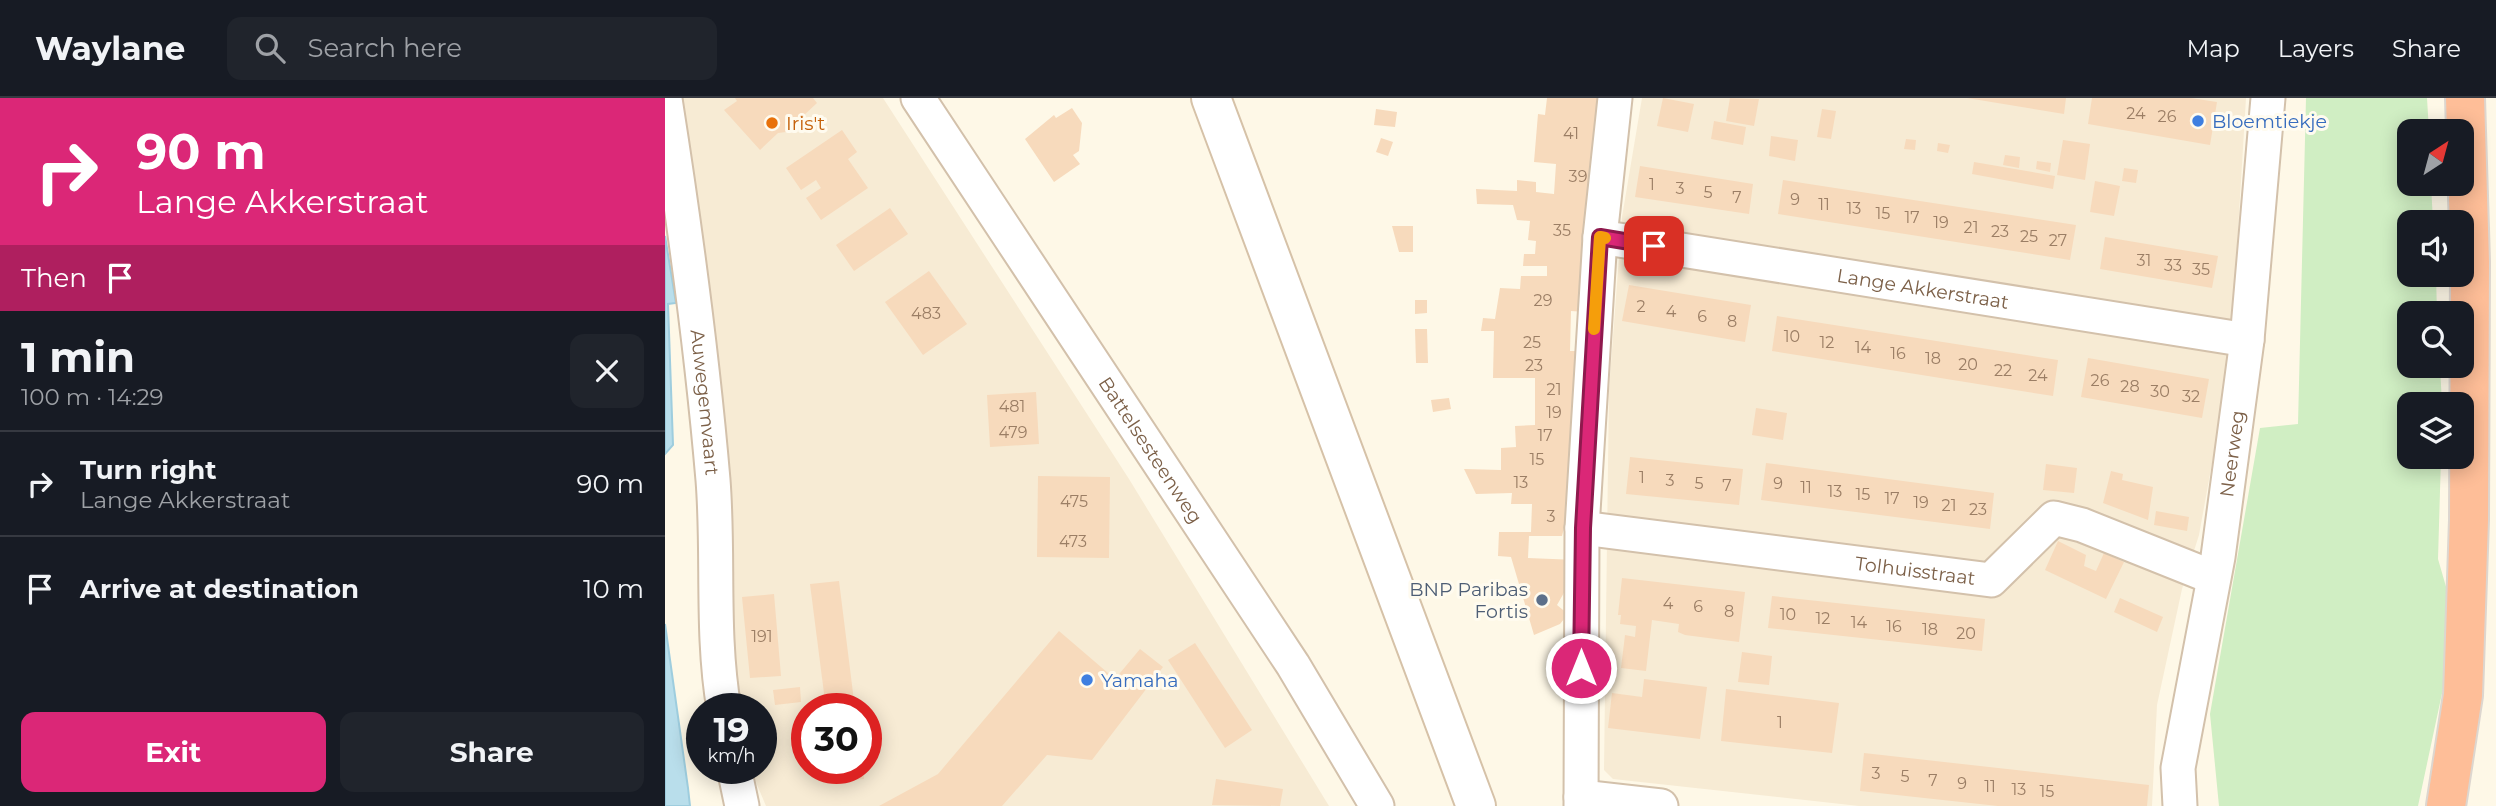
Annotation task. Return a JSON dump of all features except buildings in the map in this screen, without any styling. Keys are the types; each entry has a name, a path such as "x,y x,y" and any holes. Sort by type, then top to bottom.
{"highway":[{"path":"2446,806 2463,695 2468,533 2470,262 2465,98"}],"main road":[{"path":"1211,98 1476,806"}],"street":[{"name":"Battelsesteenweg","path":"918,98 1293,665 1377,806"},
{"path":"1615,98 1600,237 1583,528 1578,803 1661,806"},
{"name":"Neerweg","path":"2180,806 2178,768 2218,557 2247,340 2268,98"},
{"name":"Auwegemvaart","path":"665,99 690,259 706,403 713,484 717,644 722,693"},
{"name":"Lange Akkerstraat","path":"1600,237 2247,340"},
{"name":"Tolhuisstraat","path":"1583,528 1991,580 2054,517 2082,525 2212,578"},
{"path":"737,784 742,806"}],"shaded area":[{"path":"680,98 883,98 1129,479 1329,806 766,806 757,784 777,784 777,693 732,693"},
{"path":"1642,98 2246,98 2230,364 2199,535 2182,589 2157,705 2152,806 1859,806 1613,779 1604,770 1609,390 1622,217"}],"green space":[{"path":"2306,98 2427,98 2428,119 2397,119 2397,196 2432,196 2432,210 2397,210 2397,287 2436,287 2437,301 2397,301 2397,378 2441,378 2441,392 2397,392 2397,469 2441,469 2438,559 2451,604 2444,684 2418,806 2219,806 2210,714 2260,428 2298,424"}],"water":[{"path":"665,236 676,303 668,304 673,445 665,454"},
{"path":"665,624 690,806 665,806"}],"slow traffic":[{"path":"1594,329 1600,237 1605,238"}],"place":[{"name":"Bloemtiekje","path":"2198,121"},
{"name":"Iris't","path":"772,123"},
{"name":"BNP Paribas Fortis","path":"1542,600"},
{"name":"Yamaha","path":"1087,680"}],"route":[{"path":"1581,668 1583,528 1600,237 1654,246"}]}
